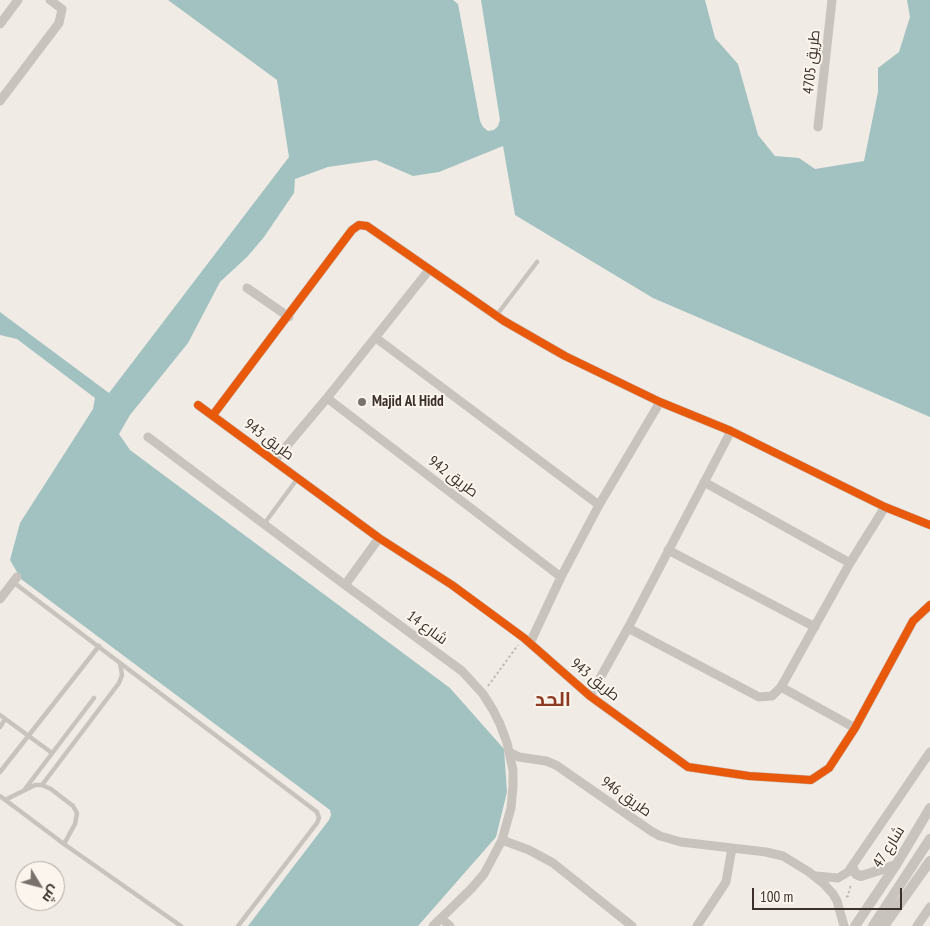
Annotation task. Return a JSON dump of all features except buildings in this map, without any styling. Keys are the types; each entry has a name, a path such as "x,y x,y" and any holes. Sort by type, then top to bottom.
{"street":[{"path":"0,24 18,0"},
{"path":"0,101 59,23 62,9 50,0"},
{"name":"طريق 4705","path":"818,127 832,0"},
{"path":"213,415 352,230 359,225 367,226 496,316 565,356 660,402 731,431 885,508 930,526"},
{"path":"274,460 376,338 429,270"},
{"path":"247,288 289,316"},
{"path":"376,338 599,505"},
{"name":"طريق 942","path":"327,398 561,577"},
{"path":"527,640 599,505 660,402"},
{"name":"طريق 943","path":"198,405 379,538 452,585 527,640 590,696 688,767 748,776 811,780 829,768 855,728 913,620 930,605"},
{"name":"طريق 943","path":"590,696 628,628 731,431"},
{"name":"شارع 14","path":"148,437 344,585 462,671 482,694 500,724 509,752 513,786 511,808 502,840 484,874 472,889 433,926"},
{"path":"704,482 850,563"},
{"path":"628,628 759,697 772,696 781,687 850,563 885,508"},
{"path":"344,585 379,538"},
{"path":"668,550 815,627"},
{"path":"0,599 15,580"},
{"path":"781,687 855,728"},
{"name":"طريق 946","path":"509,752 519,757 546,761 556,765 651,832 660,836 681,842 766,852 783,856 824,884 837,901 844,926"},
{"path":"814,876 830,878 848,871 930,752"},
{"name":"شارع 47","path":"855,926 896,865 930,808"},
{"path":"873,926 930,839"},
{"path":"502,840 529,850 552,863 632,926"},
{"path":"697,926 726,882 732,848"},
{"path":"885,926 930,862"},
{"path":"848,871 861,876 896,865"},
{"path":"917,926 930,907"},
{"path":"441,918 450,926"}],"lane":[{"path":"496,316 536,262"},
{"path":"264,524 298,478"},
{"path":"15,580 119,662 315,809 318,814 317,823 238,926"},
{"path":"0,772 99,646"},
{"path":"42,785 119,683 122,674 119,662"},
{"path":"23,792 94,698"},
{"path":"0,715 52,753"},
{"path":"0,726 5,719"},
{"path":"5,800 35,785 42,785 51,789 73,806 77,813 75,824 64,844"},
{"path":"0,796 64,844 181,926"}],"path":[{"path":"482,694 527,640"},
{"path":"837,901 848,896 852,881 848,871"}],"water":[{"path":"168,0 453,0 458,4 480,121 488,131 494,130 500,120 481,0 705,0 715,38 738,64 758,135 775,156 799,158 815,169 864,161 878,92 878,68 899,52 910,17 907,0 930,0 930,417 653,298 515,215 503,146 439,172 413,176 376,160 328,167 295,179 294,193 264,237 248,256 220,282 188,343 130,415 119,434 130,450 450,688 504,749 507,792 496,837 418,926 248,926 329,820 330,810 21,579 10,560 20,523 93,409 95,398 17,339 0,335 0,312 109,393 289,157 277,80"}],"cycle path":[{"path":"213,415 352,230 359,225 367,226 504,321 565,356 660,402 731,431 885,507 930,525"},
{"path":"198,405 379,538 452,585 524,638 590,696 688,767 749,776 811,780 829,768 855,728 913,621 930,605"}],"place":[{"name":"Majid Al Hidd","path":"362,402"}],"district":[{"name":"الحد","path":"553,700"}]}
